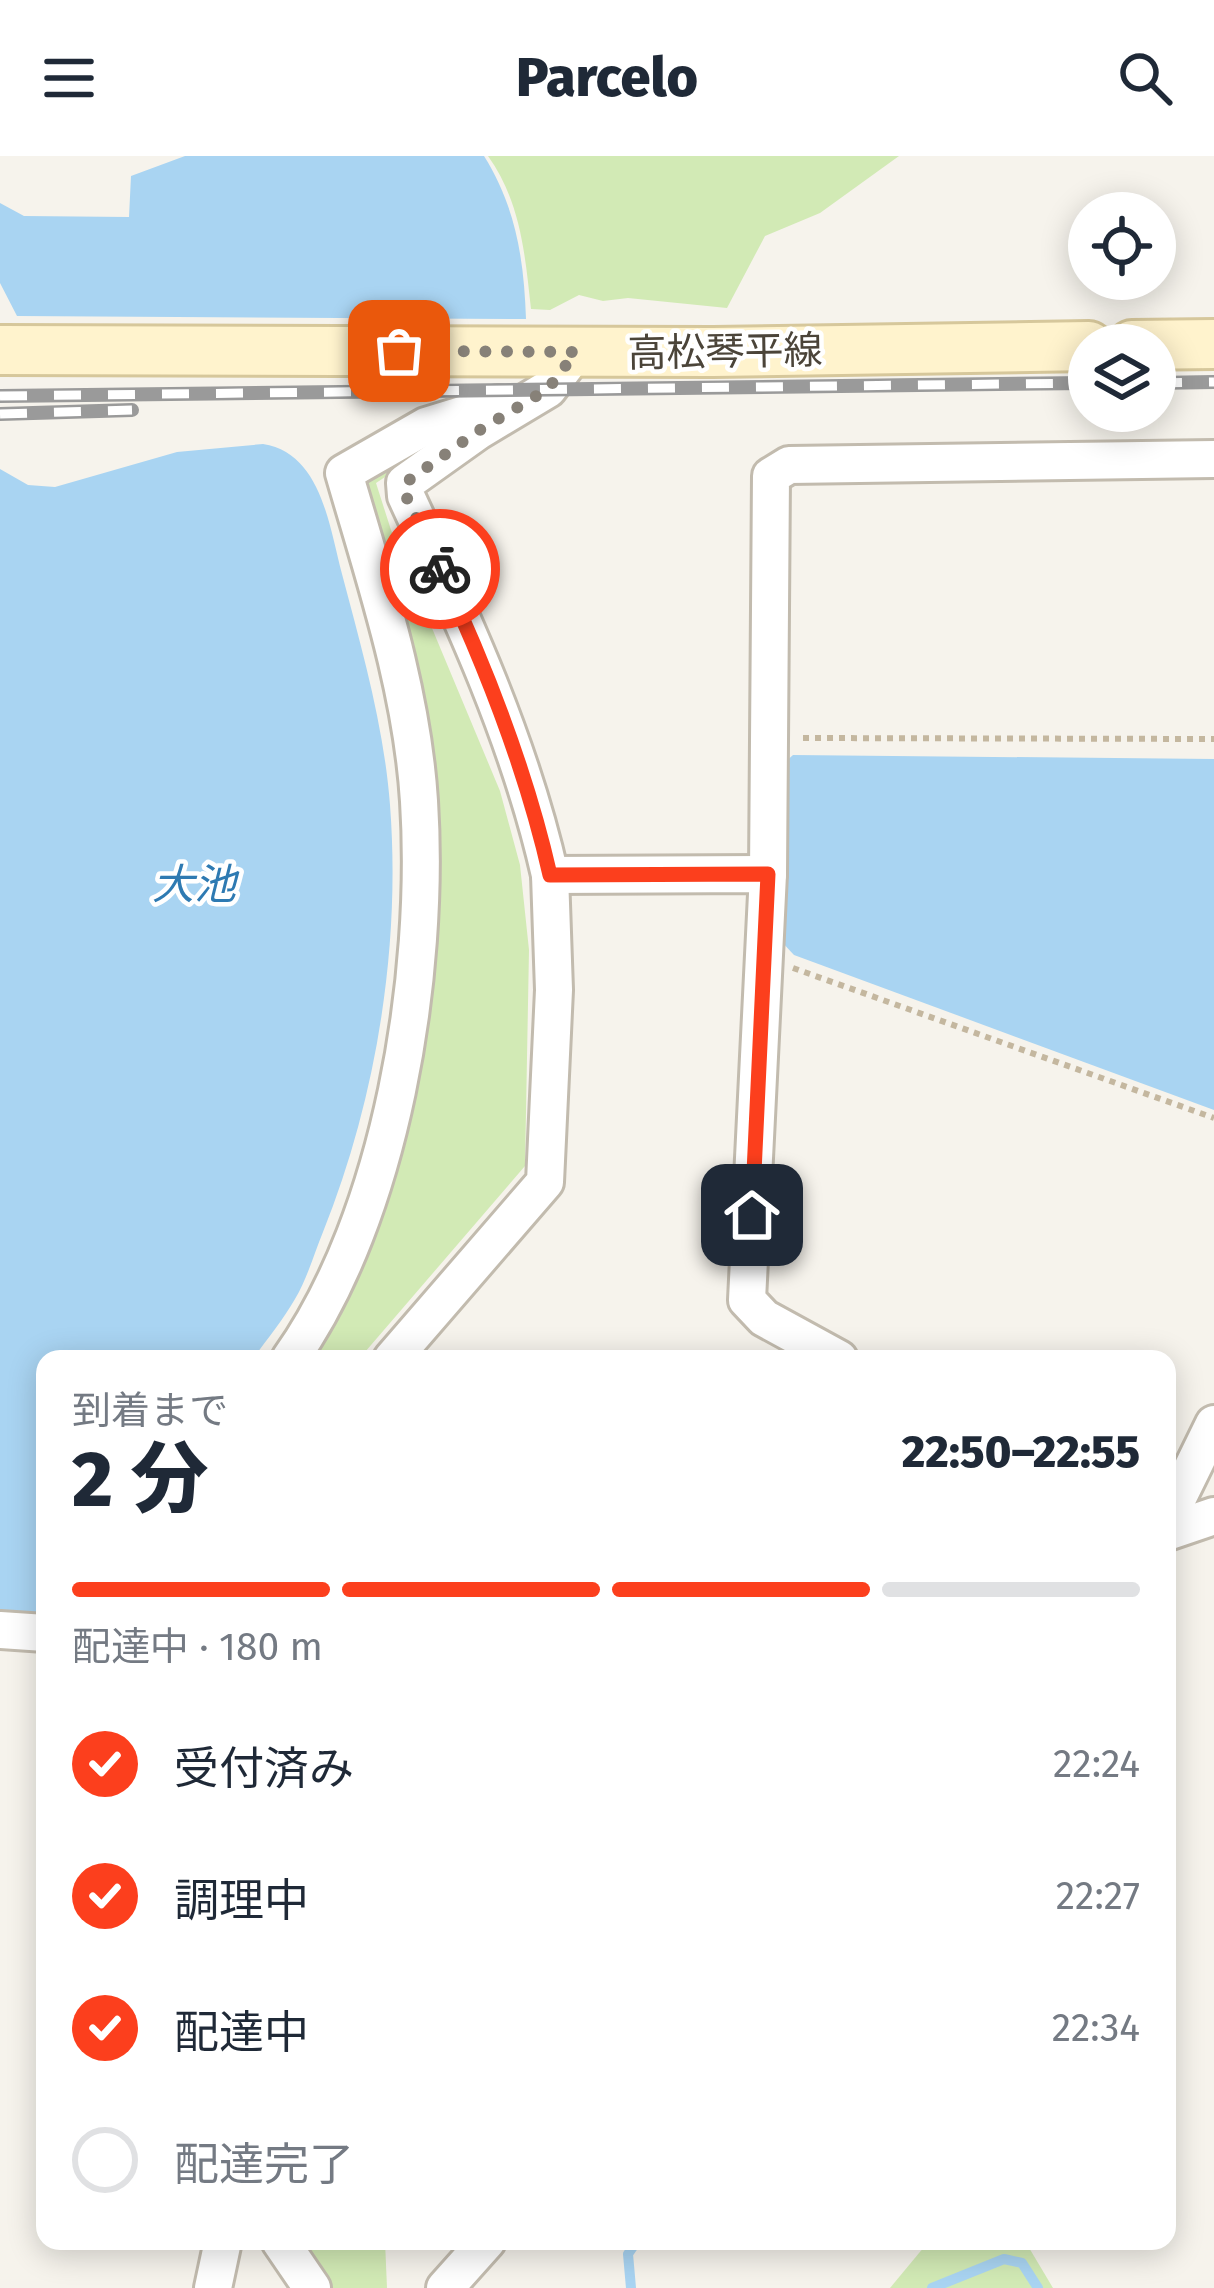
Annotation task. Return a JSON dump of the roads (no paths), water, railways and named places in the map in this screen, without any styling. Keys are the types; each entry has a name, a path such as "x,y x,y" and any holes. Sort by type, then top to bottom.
{"main road":[{"path":"1176,344 1214,344"},
{"name":"高松琴平線","path":"0,350 562,370 1068,347"}],"street":[{"path":"400,1350 545,1182 554,990 550,875 537,819 500,707 406,496 405,483 562,370"},
{"path":"296,1350 319,1318 354,1246 382,1162 419,931 419,799 407,715 389,631 344,473 426,426 562,370"},
{"path":"823,1350 764,1318 747,1300 768,874 771,476 789,465 1214,459"},
{"path":"550,875 768,874"},
{"path":"1176,1502 1214,1424"},
{"path":"1176,1529 1214,1516"},
{"path":"0,1630 36,1633"},
{"path":"213,2288 221,2250"},
{"path":"286,2250 312,2288"},
{"path":"445,2288 479,2250"}],"water":[{"path":"185,156 484,156 504,195 516,234 526,319 17,316 0,283 0,203 24,216 129,217 131,176"},
{"name":"大池","path":"263,444 298,461 319,494 364,660 390,805 392,913 380,1022 342,1182 307,1275 259,1350 36,1350 36,1619 0,1616 0,469 28,485 55,487 177,452"},
{"path":"793,755 1214,759 1214,1110 794,955 780,940 784,763"}],"waterway":[{"path":"631,2250 631,2288"},
{"path":"932,2288 1004,2259 1022,2263 1038,2288"}],"railway":[{"path":"1176,383 1214,382"},
{"path":"0,396 1068,383"},
{"path":"0,414 132,410"}]}
